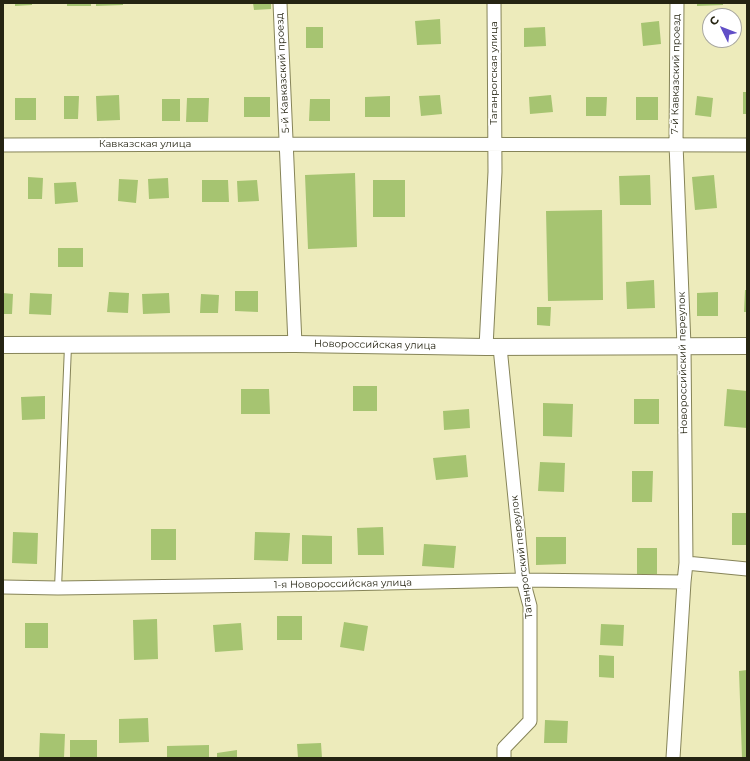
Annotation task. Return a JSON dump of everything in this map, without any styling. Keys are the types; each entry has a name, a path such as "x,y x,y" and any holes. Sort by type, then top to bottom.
{"street":[{"name":"5-й Кавказский проезд","path":"280,3 295,344"},
{"name":"Таганрогская улица","path":"493,347 494,3"},
{"name":"7-й Кавказский проезд","path":"676,144 677,3"},
{"name":"Кавказская улица","path":"3,145 676,144"},
{"path":"676,144 747,145"},
{"name":"Новороссийский переулок","path":"673,758 686,563 684,346 676,144"},
{"name":"Новороссийская улица","path":"3,345 295,344 493,347 747,346"},
{"name":"Таганрогский переулок","path":"493,347 523,580 530,606 530,721 504,748 504,758"},
{"path":"686,563 747,569"},
{"name":"1-я Новороссийская улица","path":"3,587 58,588 523,580 684,582"}],"lane":[{"path":"58,588 68,345"}],"building":[{"path":"15,3 32,3 32,5 15,6"},
{"path":"67,3 91,3 91,6 67,6"},
{"path":"96,3 123,3 123,5 96,6"},
{"path":"253,3 271,3 271,9 254,10"},
{"path":"697,3 723,3 723,5 697,6"},
{"path":"440,19 441,44 417,45 415,21"},
{"path":"659,21 661,44 643,46 641,23"},
{"path":"306,27 323,27 323,48 306,48"},
{"path":"545,27 546,46 524,47 524,28"},
{"path":"743,92 747,92 747,114 743,114"},
{"path":"119,95 120,120 97,121 96,96"},
{"path":"440,95 442,114 421,116 419,96"},
{"path":"551,95 553,112 530,114 529,97"},
{"path":"64,96 79,96 78,119 64,119"},
{"path":"390,96 390,117 365,117 365,97"},
{"path":"697,96 713,98 711,117 695,115"},
{"path":"244,97 270,97 270,117 244,117"},
{"path":"586,97 607,97 606,116 586,116"},
{"path":"636,97 658,97 658,120 636,120"},
{"path":"15,98 36,98 36,120 15,120"},
{"path":"187,98 209,98 208,122 186,122"},
{"path":"162,99 180,99 180,121 162,121"},
{"path":"310,99 330,99 330,121 309,121"},
{"path":"355,173 357,247 308,249 305,175"},
{"path":"650,175 651,205 620,205 619,176"},
{"path":"714,175 717,208 695,210 692,177"},
{"path":"28,177 43,178 42,199 28,199"},
{"path":"168,178 169,198 149,199 148,179"},
{"path":"119,179 138,180 136,203 118,201"},
{"path":"202,180 228,180 229,202 202,202"},
{"path":"257,180 259,201 238,202 237,181"},
{"path":"373,180 405,180 405,217 373,217"},
{"path":"76,182 78,202 55,204 54,183"},
{"path":"602,210 603,300 548,301 546,211"},
{"path":"58,248 83,248 83,267 58,267"},
{"path":"654,280 655,308 627,309 626,282"},
{"path":"745,290 747,290 747,312 744,312"},
{"path":"235,291 258,291 258,312 235,311"},
{"path":"109,292 129,293 128,313 107,312"},
{"path":"718,292 718,316 697,316 697,293"},
{"path":"3,293 13,294 12,314 3,314"},
{"path":"30,293 52,294 51,315 29,314"},
{"path":"169,293 170,313 143,314 142,294"},
{"path":"201,294 219,295 218,313 200,313"},
{"path":"537,307 551,307 550,326 537,325"},
{"path":"353,386 377,386 377,411 353,411"},
{"path":"241,389 269,389 270,414 241,414"},
{"path":"727,389 747,391 747,428 724,426"},
{"path":"45,396 45,419 22,420 21,397"},
{"path":"634,399 659,399 659,424 634,424"},
{"path":"543,403 573,404 572,437 543,436"},
{"path":"469,409 470,428 444,430 443,411"},
{"path":"466,455 468,477 436,480 433,458"},
{"path":"540,462 565,463 564,492 538,491"},
{"path":"632,471 653,471 652,502 632,502"},
{"path":"732,513 747,513 747,545 732,545"},
{"path":"383,527 384,555 358,555 357,528"},
{"path":"151,529 176,529 176,560 151,560"},
{"path":"13,532 38,533 37,564 12,563"},
{"path":"255,532 290,533 288,561 254,560"},
{"path":"302,535 332,536 332,564 302,564"},
{"path":"536,537 566,537 566,564 536,565"},
{"path":"424,544 456,546 454,568 422,566"},
{"path":"637,548 657,548 657,574 637,574"},
{"path":"277,616 302,616 302,640 277,640"},
{"path":"157,619 158,659 134,660 133,620"},
{"path":"344,622 368,626 364,651 340,647"},
{"path":"25,623 48,623 48,648 25,648"},
{"path":"241,623 243,650 215,652 213,625"},
{"path":"601,624 624,625 623,646 600,645"},
{"path":"599,655 614,656 614,678 599,677"},
{"path":"747,670 747,758 742,758 739,671"},
{"path":"148,718 149,742 119,743 119,719"},
{"path":"545,720 568,721 567,743 544,743"},
{"path":"40,733 65,734 64,758 39,758"},
{"path":"70,740 97,740 97,758 70,758"},
{"path":"321,743 322,758 298,758 297,744"},
{"path":"209,745 209,758 167,758 167,746"},
{"path":"237,750 237,758 217,758 217,753"}]}
